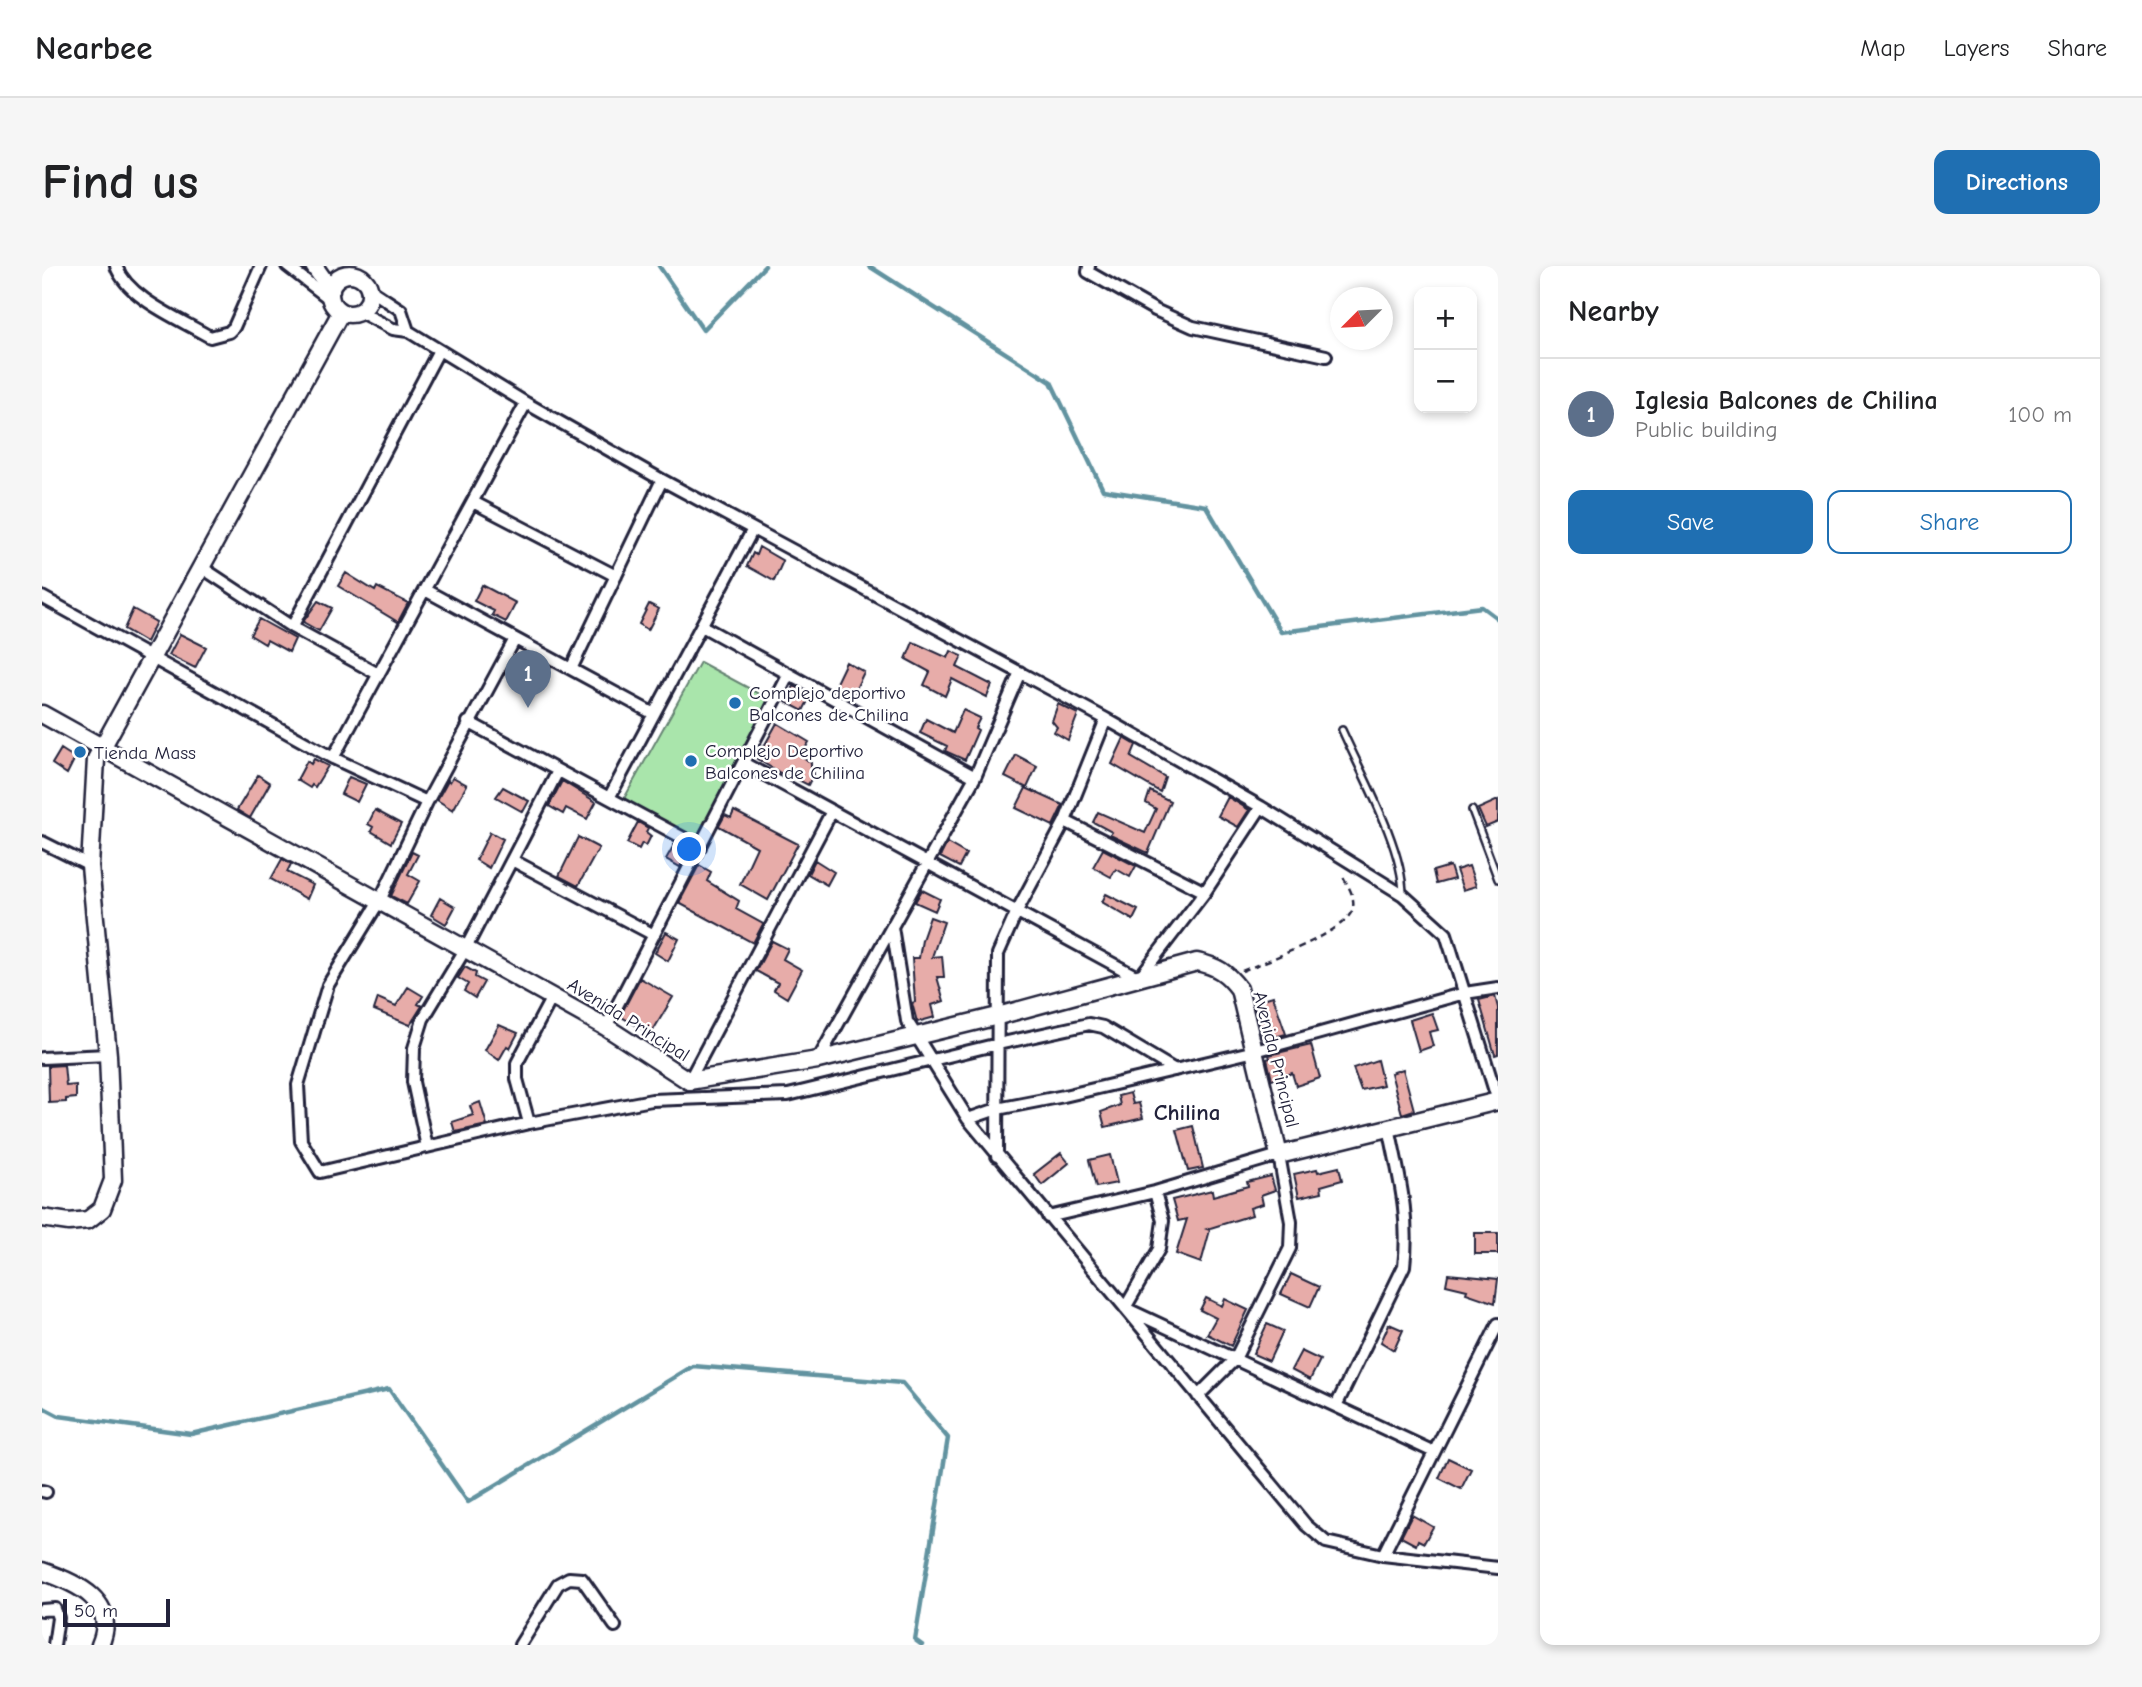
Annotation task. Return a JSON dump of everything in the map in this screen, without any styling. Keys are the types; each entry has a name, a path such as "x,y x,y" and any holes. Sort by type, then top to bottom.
{"street":[{"path":"116,266 121,279 136,294 210,337 229,332 233,327 261,266"},
{"path":"287,266 297,270 351,314 360,312 369,302 369,289"},
{"path":"314,266 334,301"},
{"path":"1089,269 1155,310 1192,327 1326,356"},
{"path":"42,1218 69,1222 88,1220 96,1216 107,1201 113,1180 108,1055 90,866 96,759 201,568 334,301 334,282 345,270 362,278 369,289 401,310 408,331"},
{"path":"360,312 393,328 408,331 526,403 662,480 1106,719 1261,807 1404,895 1446,934 1498,1101 1279,1155 1155,1192 1048,1217"},
{"path":"292,627 439,350"},
{"path":"333,758 526,403"},
{"path":"571,669 662,480"},
{"path":"473,502 616,576"},
{"path":"609,798 753,529"},
{"path":"201,568 292,627 379,674"},
{"path":"425,590 654,714"},
{"path":"42,597 333,758 427,802"},
{"path":"702,626 975,777"},
{"path":"515,639 468,722 380,900 328,985 298,1085 301,1141 320,1172 529,1123 652,1100 789,1095 1089,1024 1103,1027 1175,1070"},
{"path":"818,1060 975,777 1020,673"},
{"path":"606,1027 789,674"},
{"name":"Avenida Principal","path":"42,714 606,1027 689,1081 818,1060 998,1016 1197,962 1215,966 1230,977 1239,989 1279,1155"},
{"path":"997,1156 998,954 1017,911 1065,821 1106,719"},
{"path":"468,722 700,847"},
{"path":"743,762 1139,978 1205,892 1261,807"},
{"path":"427,1147 413,1082 414,1048 423,1018 466,948 558,771"},
{"path":"689,1081 832,811"},
{"path":"1065,821 1205,892"},
{"path":"42,842 90,866"},
{"path":"512,860 654,935"},
{"path":"892,927 907,1021 968,1119 1306,1525 1326,1542 1382,1555 1498,1568"},
{"path":"968,1119 998,1109 1255,1051 1465,993 1498,988"},
{"path":"529,1123 517,1079 517,1063 552,997"},
{"path":"42,1058 108,1055"},
{"path":"1336,1406 1404,1266 1407,1242 1406,1212 1389,1128"},
{"path":"1198,1396 1235,1359 1290,1248 1291,1222 1279,1155"},
{"path":"1125,1308 1159,1250 1163,1221 1155,1192"},
{"path":"1125,1308 1434,1452"},
{"path":"1382,1555 1498,1324"},
{"path":"42,1571 82,1588 95,1599 105,1621 105,1633 100,1645"},
{"path":"520,1645 558,1584 569,1578 582,1579 615,1626"},
{"path":"42,1610 55,1609 58,1618 54,1645"}],"lane":[{"path":"1342,730 1391,839 1403,876 1404,895"},
{"path":"1472,810 1498,879"}],"path":[{"path":"1230,977 1331,932 1345,922 1353,909 1352,893 1340,870 1345,860"}],"green space":[{"name":"Complejo Deportivo Balcones de Chilina","path":"700,662 771,700 696,845 621,804"}],"building":[{"path":"759,547 783,561 774,581 747,566"},
{"path":"346,573 375,591 377,587 408,603 398,622 338,586"},
{"path":"482,585 516,603 506,622 492,615 494,611 474,601"},
{"path":"318,601 332,608 319,631 303,622"},
{"path":"649,604 659,609 648,630 639,624"},
{"path":"133,609 156,622 146,642 124,629"},
{"path":"259,619 295,639 289,652 267,640 265,644 250,635"},
{"path":"180,634 206,647 195,668 169,655"},
{"path":"913,642 948,658 951,651 962,656 957,667 992,685 987,697 952,679 945,696 924,685 930,672 906,659"},
{"path":"846,662 864,672 851,699 833,689"},
{"path":"794,686 811,695 803,711 786,702"},
{"path":"1058,704 1078,714 1068,740 1054,732 1057,727 1052,721"},
{"path":"963,710 980,718 975,728 978,730 965,760 945,751 947,746 920,733 926,719 953,733"},
{"path":"777,723 809,742 801,755 811,763 814,773 808,785 757,759"},
{"path":"1124,738 1136,745 1131,757 1165,777 1160,792 1112,764"},
{"path":"61,749 75,758 67,774 52,764"},
{"path":"1016,755 1037,766 1027,788 1005,777"},
{"path":"314,759 328,766 315,787 312,785 310,788 297,780 307,761 311,764"},
{"path":"258,775 270,783 250,818 237,810"},
{"path":"349,777 366,784 357,802 341,794"},
{"path":"453,777 467,785 453,810 437,800 448,780 450,782"},
{"path":"562,781 596,802 587,819 566,808 563,814 549,806"},
{"path":"503,787 529,801 523,812 496,797"},
{"path":"1026,788 1063,805 1053,826 1016,808"},
{"path":"1150,791 1170,801 1148,853 1110,835 1112,832 1093,822 1098,812 1145,833 1156,809 1146,803"},
{"path":"1228,797 1249,810 1238,827 1218,816"},
{"path":"1498,800 1498,822 1486,827 1478,809"},
{"path":"375,810 401,824 391,843 371,831 373,827 368,824"},
{"path":"734,811 798,844 768,900 740,884 757,847 719,826 725,815 731,818"},
{"path":"638,822 648,828 646,832 651,836 646,846 642,843 639,849 627,843"},
{"path":"490,832 503,839 489,868 476,860"},
{"path":"578,837 599,848 578,886 559,876"},
{"path":"675,843 689,850 680,867 666,859"},
{"path":"947,843 966,854 959,867 940,857"},
{"path":"1103,849 1136,866 1130,877 1116,869 1111,877 1093,867"},
{"path":"412,852 418,855 408,874 420,881 407,904 391,896"},
{"path":"282,859 291,864 287,872 313,885 307,899 271,879"},
{"path":"815,860 834,872 827,885 808,874"},
{"path":"699,865 711,872 707,881 739,901 736,909 763,924 753,943 679,903"},
{"path":"1450,866 1454,879 1436,884 1433,871"},
{"path":"1469,866 1476,886 1463,890 1456,870"},
{"path":"922,890 940,899 935,911 915,902"},
{"path":"1106,894 1138,910 1133,920 1102,902"},
{"path":"440,898 455,907 446,924 431,915"},
{"path":"930,917 944,922 932,957 942,956 944,977 937,977 944,1001 932,1005 935,1017 917,1022 912,1003 915,1002 912,958 919,958"},
{"path":"666,932 679,939 668,961 655,953"},
{"path":"772,941 788,949 783,959 802,970 787,998 774,990 778,983 756,971"},
{"path":"465,967 476,973 475,977 484,982 475,998 464,991 468,984 458,978"},
{"path":"640,978 673,997 651,1034 620,1016"},
{"path":"408,987 423,996 418,1004 422,1006 410,1025 374,1010 378,998 396,1006"},
{"path":"1273,996 1286,1034 1264,1040 1253,1002"},
{"path":"1495,996 1498,1008 1498,1054 1495,1055 1479,1000"},
{"path":"1432,1013 1438,1030 1429,1032 1433,1046 1419,1051 1410,1020"},
{"path":"499,1025 518,1033 499,1060 485,1050"},
{"path":"1311,1045 1320,1078 1296,1086 1292,1073 1272,1080 1267,1059 1270,1058 1269,1055"},
{"path":"1377,1060 1383,1085 1361,1090 1353,1068"},
{"path":"64,1065 66,1086 76,1085 76,1098 66,1099 66,1102 49,1103 48,1066"},
{"path":"1403,1069 1414,1110 1402,1114 1391,1073"},
{"path":"1130,1093 1133,1104 1139,1103 1143,1118 1105,1127 1101,1112 1120,1105 1118,1096"},
{"path":"480,1102 487,1125 455,1132 452,1122 473,1115 470,1106"},
{"path":"1193,1126 1203,1168 1188,1171 1177,1130"},
{"path":"1061,1153 1069,1163 1042,1185 1034,1174"},
{"path":"1110,1155 1117,1183 1096,1187 1089,1160"},
{"path":"1339,1167 1342,1180 1321,1186 1322,1192 1299,1197 1294,1174"},
{"path":"1271,1176 1275,1190 1261,1195 1263,1204 1250,1208 1252,1215 1207,1229 1210,1230 1201,1263 1176,1254 1187,1219 1178,1221 1172,1200 1212,1190 1213,1196 1248,1186 1247,1182"},
{"path":"1475,1233 1498,1233 1498,1254 1475,1254"},
{"path":"1291,1274 1319,1287 1310,1307 1281,1294"},
{"path":"1448,1274 1498,1279 1495,1303 1466,1293 1467,1290 1446,1285"},
{"path":"1206,1298 1222,1306 1225,1299 1248,1310 1231,1346 1207,1334 1216,1318 1200,1310"},
{"path":"1267,1324 1283,1331 1269,1361 1253,1354"},
{"path":"1389,1324 1403,1330 1394,1350 1381,1342"},
{"path":"1301,1351 1320,1360 1310,1380 1291,1370"},
{"path":"1448,1458 1471,1469 1461,1489 1439,1478"},
{"path":"1412,1515 1433,1527 1424,1543 1418,1540 1416,1545 1401,1537"}],"waterway":[{"path":"659,266 703,330 765,266"},
{"path":"869,266 1051,382 1103,490 1206,506 1281,632 1482,607 1498,619"},
{"path":"42,1407 59,1416 191,1434 389,1389 468,1502 693,1366 902,1383 948,1438 915,1640 922,1645"}],"place":[{"name":"Complejo deportivo Balcones de Chilina","path":"735,703"},
{"name":"Iglesia Balcones de Chilina","path":"528,708"},
{"name":"Tienda Mass","path":"80,752"},
{"name":"Complejo Deportivo Balcones de Chilina","path":"691,761"}],"district":[{"name":"Chilina","path":"1187,1112"}]}
